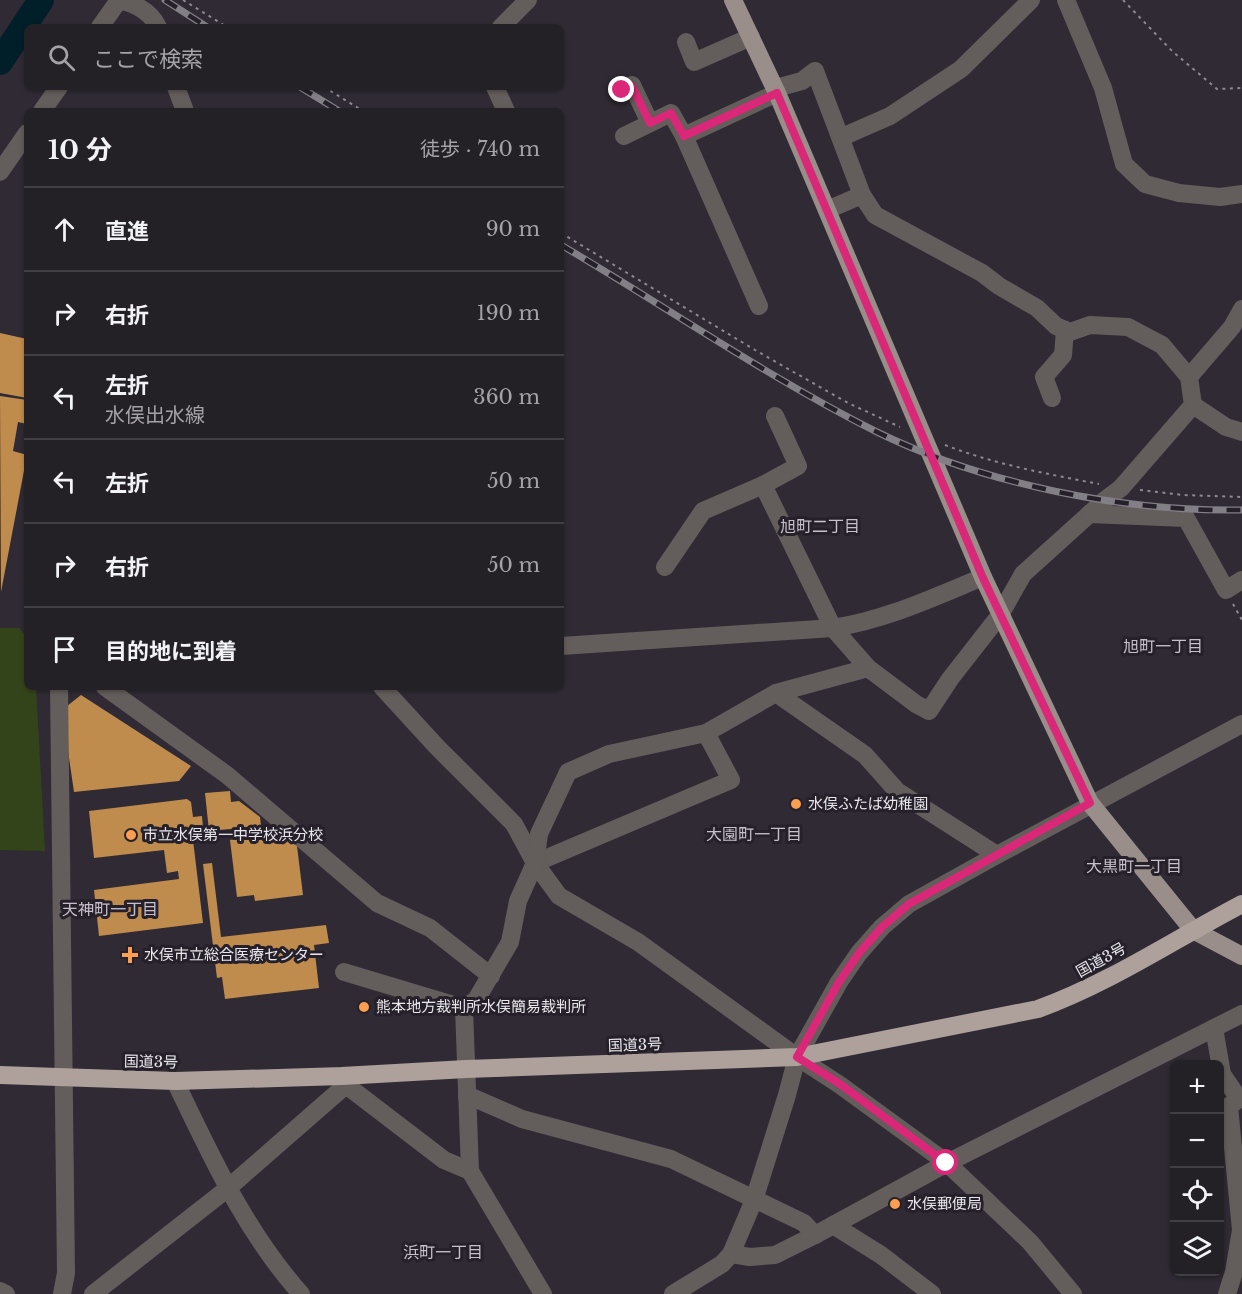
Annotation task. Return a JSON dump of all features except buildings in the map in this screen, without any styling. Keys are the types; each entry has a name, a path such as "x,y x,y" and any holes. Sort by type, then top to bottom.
{"highway":[{"name":"国道3号","path":"0,1075 175,1081 344,1081 466,1069 797,1057 1038,1010 1095,985 1242,904"}],"main road":[{"path":"733,0 776,90 983,578 1090,803 1193,930 1242,956"}],"street":[{"path":"102,24 119,0 132,3 153,17 156,24"},
{"path":"504,24 528,0"},
{"path":"842,137 890,116 961,69 1031,0"},
{"path":"1066,0 1103,88 1124,164 1145,183 1179,193 1220,197 1242,194"},
{"path":"686,42 694,62 751,37"},
{"path":"684,136 776,90 802,81 815,71 842,137 862,195 875,215 982,273 999,286 1037,308 1056,326 1070,332 1090,325 1128,327 1162,345 1189,377 1193,405 1226,427 1242,432"},
{"path":"632,85 650,123"},
{"path":"44,108 57,90"},
{"path":"177,90 184,108"},
{"path":"496,90 505,108"},
{"path":"624,136 671,113 684,136 759,306"},
{"path":"0,172 24,137"},
{"path":"827,210 862,195"},
{"path":"1189,377 1232,327 1242,309"},
{"path":"1052,398 1044,377 1063,355 1065,330"},
{"path":"763,485 833,628 868,668 929,711 950,679 1000,615 1023,574 1121,488 1193,405"},
{"path":"665,567 703,511 763,485 798,466 775,416"},
{"path":"1089,514 1186,518 1226,590 1242,580"},
{"path":"564,646 833,628 866,622 896,613 983,578"},
{"path":"464,1008 476,1000 510,942 518,901 536,863 539,834 568,772 609,754 706,733 776,693 868,668"},
{"path":"59,690 66,1273 62,1294"},
{"path":"109,690 227,775 377,903 430,928 491,975"},
{"path":"384,690 513,824 559,896 638,942 797,1057 840,1084 946,1163 1030,1242 1073,1294"},
{"path":"776,693 865,755 897,791 997,855"},
{"path":"682,1291 722,1264 731,1254 754,1200 788,1095 797,1057 839,982 859,953 882,927 909,904 1090,803 1242,724"},
{"path":"536,863 731,780 706,733"},
{"path":"344,972 464,1008"},
{"path":"464,1008 470,1171 543,1294"},
{"path":"731,1254 750,1257 775,1255 946,1163 1242,1014"},
{"path":"1214,1028 1222,1074 1239,1099 1229,1106 1241,1230 1234,1272 1227,1294"},
{"path":"175,1081 227,1189 247,1223 281,1271 301,1294"},
{"path":"93,1294 227,1189 344,1081 444,1160 470,1171"},
{"path":"467,1095 522,1119 671,1159 804,1223 815,1235"},
{"path":"833,1225 881,1255 932,1294"},
{"path":"0,1291 6,1294"}],"path":[{"path":"183,0 222,24"},
{"path":"1123,0 1172,51 1216,89 1242,88"},
{"path":"329,90 358,108"},
{"path":"564,234 755,350 848,402 922,436 998,462 1048,475 1121,488 1183,495 1242,497"}],"green space":[{"path":"0,628 19,628 24,634 24,690 36,690 45,851 0,850"}],"waterway":[{"path":"25,24 41,0"},
{"path":"0,62 24,26"}],"railway":[{"path":"165,0 202,24"},
{"path":"305,90 334,108"},
{"path":"564,247 836,411 918,450 1008,480 1103,500 1150,506 1242,510"}],"place":[{"name":"水俣ふたば幼稚園","path":"796,804"},
{"name":"市立水俣第一中学校浜分校","path":"131,835"},
{"name":"水俣市立総合医療センター","path":"130,955"},
{"name":"熊本地方裁判所水俣簡易裁判所","path":"364,1007"},
{"name":"水俣郵便局","path":"895,1204"}],"district":[{"name":"旭町二丁目","path":"820,526"},
{"name":"旭町一丁目","path":"1163,646"},
{"name":"大園町一丁目","path":"754,834"},
{"name":"大黒町一丁目","path":"1134,866"},
{"name":"天神町一丁目","path":"110,909"},
{"name":"浜町一丁目","path":"443,1252"}],"route":[{"path":"622,90 632,86 650,123 671,113 684,136 777,93 983,578 1090,803 909,904 882,927 859,953 839,982 797,1057 840,1084 946,1163"}]}
